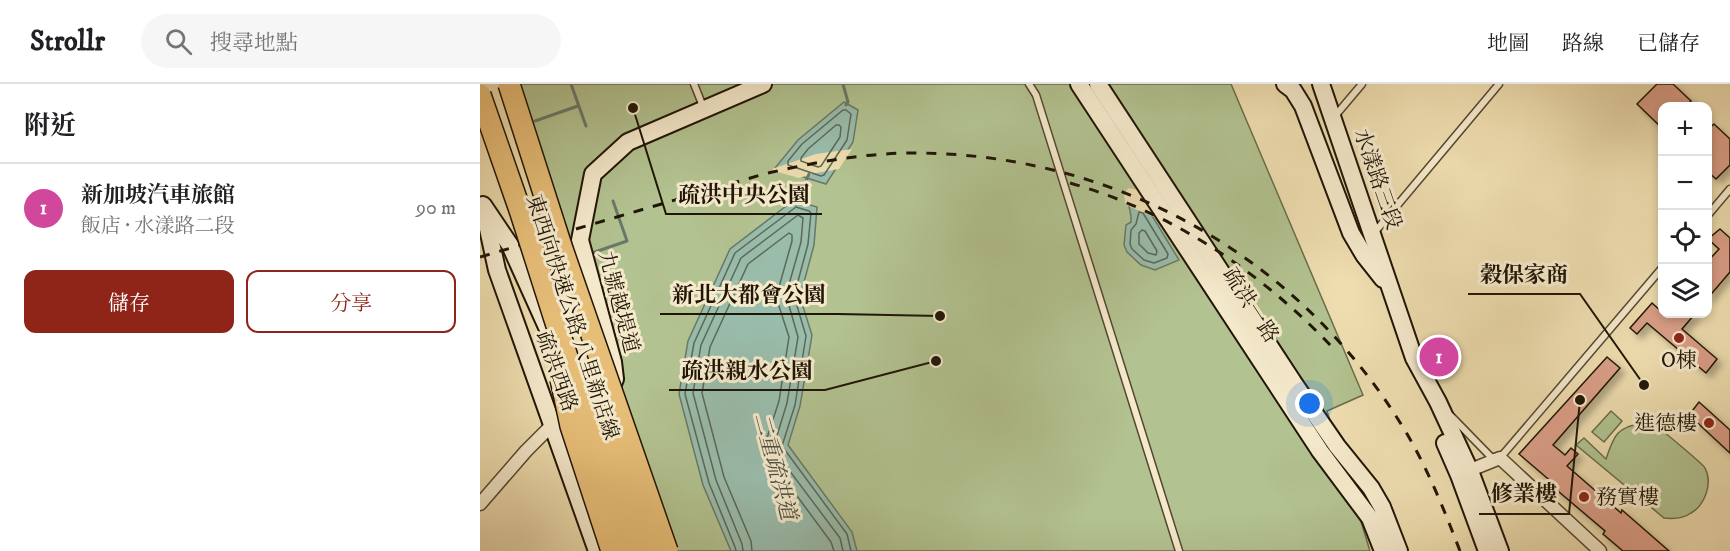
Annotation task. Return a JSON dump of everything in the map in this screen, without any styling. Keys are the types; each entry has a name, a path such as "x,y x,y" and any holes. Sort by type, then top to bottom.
{"highway":[{"name":"東西向快速公路 八里新店線","path":"496,84 554,253 649,551"},
{"path":"509,84 561,246 667,551"},
{"name":"東西向快速公路 八里新店線","path":"480,95 629,551"},
{"path":"538,270 571,426 612,551"}],"street":[{"name":"九號越堤道","path":"481,203 510,244 576,395 590,398 607,392 615,379 613,362 580,240 592,174 628,142 763,84"},
{"name":"疏洪一路","path":"1079,84 1320,451 1370,518 1383,551"},
{"name":"疏洪一路","path":"1098,84 1336,446 1371,488 1382,507 1399,551"},
{"path":"1285,84 1293,90 1303,106 1351,232 1364,255 1391,289"},
{"name":"水漾路三段","path":"1322,84 1414,358"},
{"name":"疏洪西路","path":"481,203 497,270 597,551"},
{"path":"1414,358 1438,402 1464,473 1487,551"},
{"path":"1414,358 1415,374 1500,551"},
{"path":"480,504 553,424"},
{"path":"1464,473 1500,458 1600,551"}],"lane":[{"path":"694,84 704,109"},
{"path":"1029,84 1036,95 1179,551"},
{"path":"1334,117 1362,84"},
{"path":"1373,234 1499,84"},
{"path":"1711,210 1730,189"},
{"path":"1438,402 1491,457 1500,458 1658,273"}],"green space":[{"path":"503,84 1231,84 1363,395 1327,411 1370,551 664,551"},
{"path":"1611,411 1622,421 1604,442 1592,432"},
{"path":"1643,423 1656,426 1705,468 1708,487 1704,499 1688,515 1664,518 1576,445 1584,438 1606,459 1614,438 1622,430"}],"water":[{"path":"844,102 858,110 853,142 826,184 775,168 798,140"},
{"path":"1137,191 1179,260 1155,270 1141,265 1127,252 1124,245 1126,225 1131,222 1127,196"},
{"path":"794,200 817,207 814,245 800,297 812,335 800,406 788,445 852,532 857,551 731,551 703,485 679,394 688,341 730,249"}],"pier":[{"path":"852,149 839,169 799,178 772,169 816,154"},
{"path":"1128,188 1139,190 1156,218 1126,205 1124,196"}],"building":[{"path":"1657,84 1673,84 1691,101 1658,102 1658,124 1637,104"},
{"path":"1714,124 1730,139 1730,165 1716,179 1712,175 1712,126"},
{"path":"1720,229 1730,238 1730,272 1712,293 1712,257 1719,249 1712,243 1712,236"},
{"name":"O棟","path":"1652,303 1658,308 1658,318 1692,318 1682,329 1717,359 1706,373 1647,323 1637,334 1630,328"},
{"path":"1607,357 1620,368 1553,445 1565,455 1571,448 1578,454 1567,466 1669,551 1623,551 1603,534 1605,531 1552,486 1554,484 1519,454"},
{"name":"進德樓","path":"1699,402 1730,430 1730,453 1689,415"}],"waterway":[{"path":"571,84 586,126"},
{"name":"二重疏洪道","path":"843,84 848,102 846,105"},
{"path":"535,121 578,106"},
{"name":"二重疏洪道","path":"796,204 809,174"},
{"path":"592,253 627,241 613,201"}],"railway":[{"path":"480,257 764,174 835,160 907,153 982,157 1054,170 1124,193 1190,223 1251,262 1307,309 1357,363 1401,424 1426,470 1460,551"},
{"path":"1070,183 1144,210 1213,248 1276,294 1333,348"}],"place":[{"name":"疏洪中央公園","path":"633,108"},
{"name":"新北大都會公園","path":"940,316"},
{"name":"O棟","path":"1679,338"},
{"name":"新加坡汽車旅館","path":"1439,357"},
{"name":"疏洪親水公園","path":"936,361"},
{"name":"穀保家商","path":"1644,385"},
{"name":"修業樓","path":"1580,400"},
{"name":"進德樓","path":"1709,423"},
{"name":"務實樓","path":"1584,497"}]}
